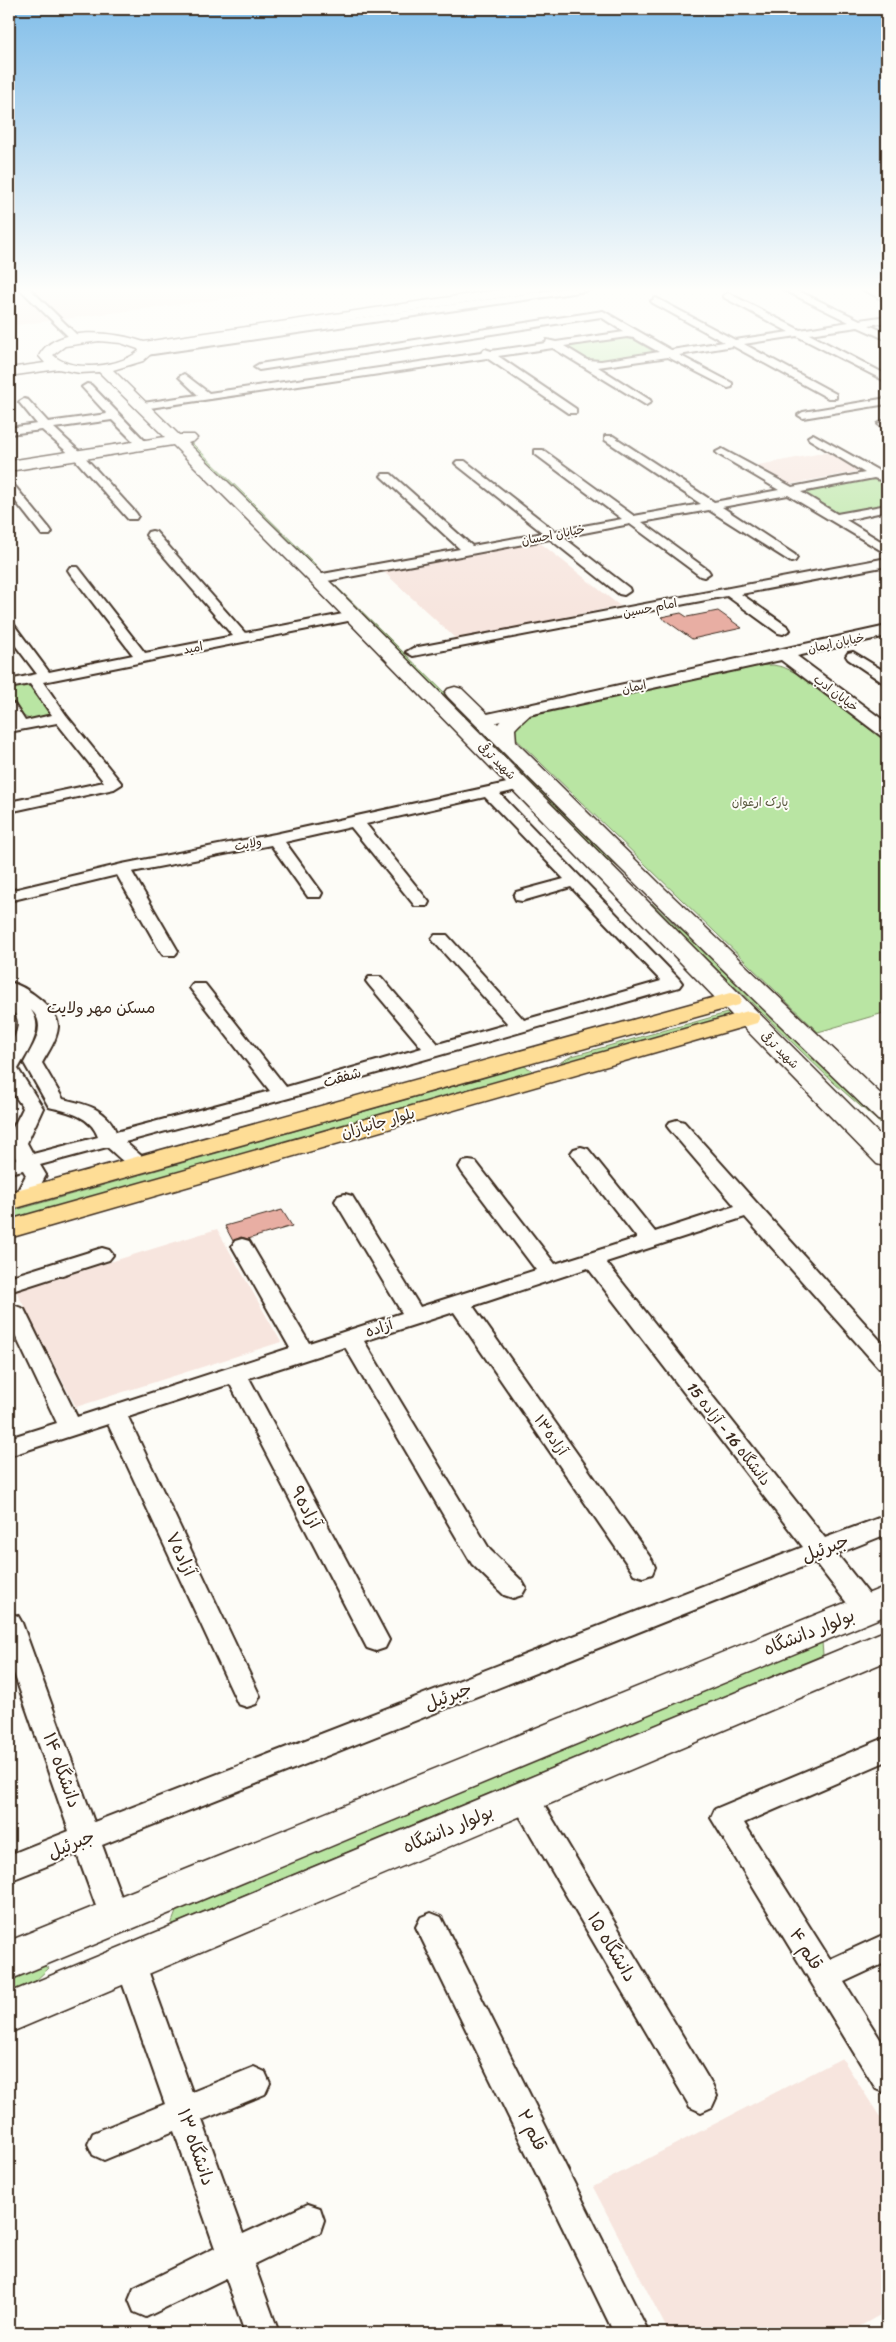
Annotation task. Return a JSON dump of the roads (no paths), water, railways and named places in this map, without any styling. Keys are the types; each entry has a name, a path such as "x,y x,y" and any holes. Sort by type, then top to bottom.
{"main road":[{"name":"شهید ترقی","path":"143,397 326,578 413,652 655,892 887,1114"},
{"path":"9,466 185,438"},
{"name":"شهید ترقی","path":"326,578 353,616 632,898 730,1000 883,1148"},
{"path":"506,744 505,728 516,715 524,710"},
{"path":"632,898 655,892"},
{"name":"بلوار جانبازان","path":"9,1229 545,1064 730,1000"},
{"name":"بلوار جانبازان","path":"17,1199 142,1165 545,1064 748,1018"},
{"name":"بولوار دانشگاه","path":"9,1960 877,1604"},
{"name":"بولوار دانشگاه","path":"9,2013 887,1645"}],"street":[{"path":"97,397 143,445"},
{"path":"151,405 204,397"},
{"path":"552,397 572,411"},
{"path":"639,397 646,402"},
{"path":"24,402 45,426 77,455 132,516"},
{"path":"804,415 887,402"},
{"path":"9,431 115,416"},
{"path":"609,438 791,558"},
{"path":"812,438 887,481"},
{"path":"539,452 704,573"},
{"path":"722,452 887,550"},
{"path":"461,463 624,591"},
{"name":"خیابان احسان","path":"326,578 876,474"},
{"path":"387,476 470,551"},
{"path":"9,486 46,532"},
{"path":"836,518 887,508"},
{"path":"152,536 242,638"},
{"name":"امام حسین","path":"413,652 887,562"},
{"path":"74,570 142,658"},
{"path":"730,592 783,630"},
{"name":"امید","path":"9,684 353,616"},
{"path":"9,628 40,678 61,718 114,784 9,807"},
{"name":"خیابان ایمان","path":"784,654 887,631"},
{"name":"ایمان","path":"483,720 784,654"},
{"name":"خیابان ادب","path":"784,654 887,732"},
{"path":"854,656 887,679"},
{"path":"9,707 15,727 61,718"},
{"name":"ولایت","path":"9,896 125,873 275,838 520,785"},
{"path":"488,792 575,881 522,896"},
{"path":"355,821 421,902"},
{"path":"275,838 314,893"},
{"path":"9,906 125,873 169,951"},
{"name":"شفقت","path":"18,1165 282,1094 673,983 575,881"},
{"path":"441,939 520,1026"},
{"path":"375,981 434,1051"},
{"path":"9,987 35,1003 47,1018 49,1026 32,1063 56,1103 76,1108 96,1118 104,1125 109,1139 142,1165"},
{"path":"199,988 282,1094"},
{"path":"9,1001 24,1011 28,1019 19,1050 9,1069 33,1108 17,1143 18,1165 36,1175 17,1199"},
{"path":"677,1126 887,1362"},
{"path":"581,1153 651,1240"},
{"path":"469,1168 550,1273"},
{"path":"345,1201 416,1316"},
{"name":"آزاده","path":"9,1447 749,1209"},
{"path":"242,1246 304,1352"},
{"path":"9,1285 102,1255"},
{"name":"دانشگاه 16 - آزاده 15","path":"592,1259 820,1550 877,1604"},
{"name":"آزاده۱۳","path":"459,1302 643,1567"},
{"path":"16,1314 70,1427"},
{"path":"350,1337 481,1557 513,1588"},
{"name":"آزاده۹","path":"236,1374 376,1640"},
{"name":"آزاده۷","path":"115,1412 247,1696"},
{"name":"جبرئیل","path":"9,1868 887,1524"},
{"name":"دانشگاه ۱۴","path":"9,1623 114,1918"},
{"name":"قلم ۴","path":"887,1749 725,1818 887,2078"},
{"name":"دانشگاه ۱۵","path":"524,1797 701,2096"},
{"name":"قلم ۲","path":"431,1927 632,2333"},
{"path":"823,1976 887,1947"},
{"name":"دانشگاه ۱۳","path":"130,1962 262,2333"},
{"path":"104,2144 254,2083"},
{"path":"146,2300 308,2220"}],"district":[{"name":"مسکن مهر ولایت","path":"101,1007"}],"park label":[{"name":"پارک ارغوان","path":"760,802"}]}
